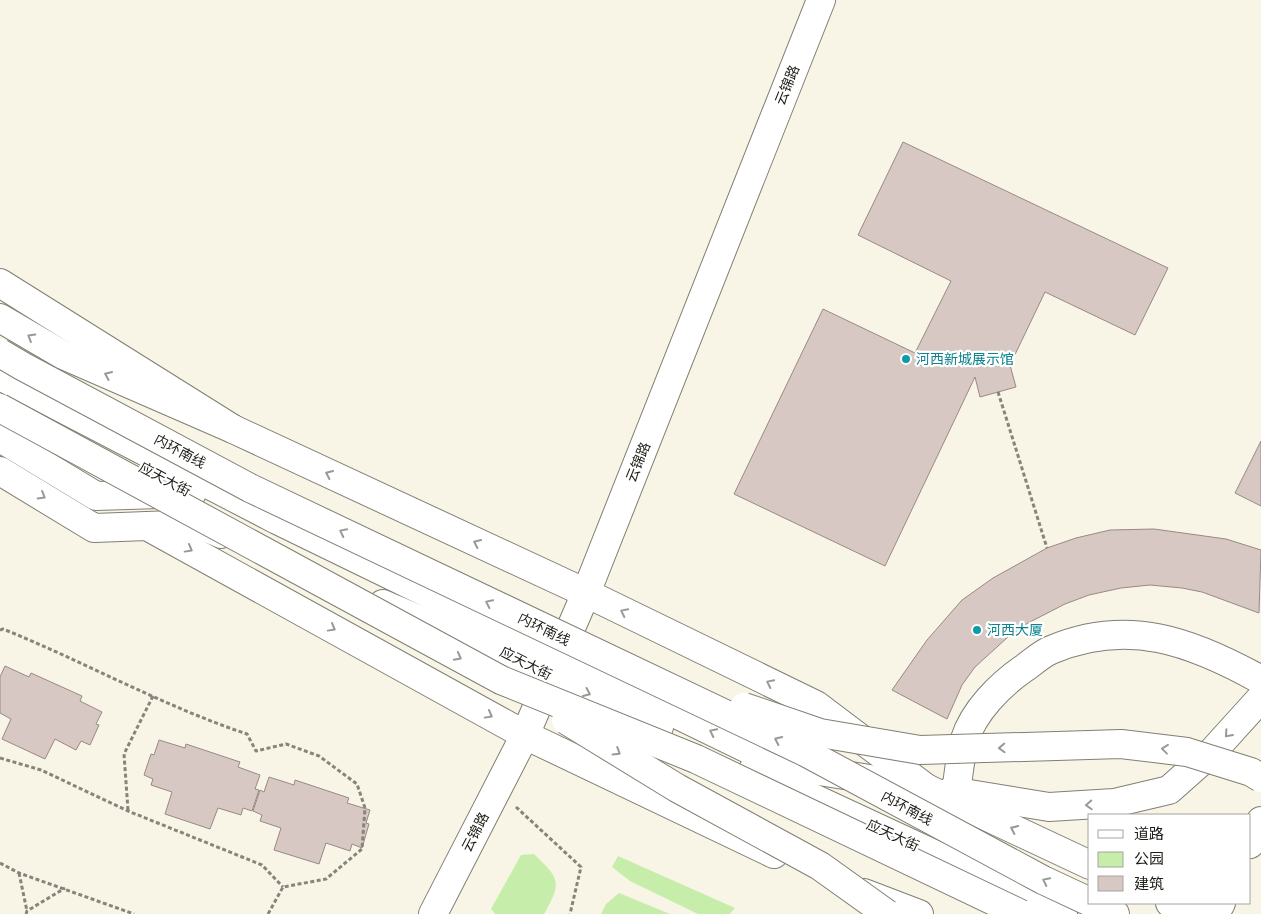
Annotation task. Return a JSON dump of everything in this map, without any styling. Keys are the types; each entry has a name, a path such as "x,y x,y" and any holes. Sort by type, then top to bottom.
{"main road":[{"name":"云锦路","path":"434,914 525,735 586,593 821,0"},
{"name":"应天大街","path":"0,284 233,430 586,593 816,705 926,788 1088,864"},
{"path":"0,318 63,355 233,430"},
{"name":"内环南线","path":"0,353 250,488 597,655 805,752 1035,876 1088,901"},
{"name":"应天大街","path":"0,376 554,666 781,765 926,788"},
{"name":"应天大街","path":"0,389 192,493 554,666 1064,914"},
{"path":"0,408 501,680 677,788 820,866 887,914"},
{"path":"0,438 96,496 192,493"},
{"path":"0,471 94,528 198,524 554,666"},
{"path":"148,526 525,735 901,914"},
{"path":"956,791 965,738 982,708 1010,678 1050,650 1090,637 1128,633 1176,641 1229,662 1261,680"},
{"path":"597,655 820,733 920,750 1121,744 1187,752 1251,772 1261,778"},
{"path":"501,680 696,759 1021,914"},
{"path":"926,788 956,791 1049,807 1114,803 1169,790 1213,751 1261,698"},
{"path":"1251,842 1261,822"},
{"path":"823,878 919,914"},
{"name":"内环南线","path":"1094,904 1115,914"},
{"path":"1172,904 1194,914"}],"path":[{"path":"998,392 1046,548"},
{"path":"0,630 3,629 53,649 153,696 247,734 256,751 286,744 319,756 357,784 365,808 362,849 326,879 283,887"},
{"path":"128,811 124,754 153,696"},
{"path":"0,758 41,770 128,811 262,865 283,887"},
{"path":"511,803 581,867 570,914"},
{"path":"0,863 19,873 66,888 134,914"},
{"path":"19,873 26,913 66,888"},
{"path":"268,914 283,887"}],"green space":[{"path":"534,854 549,869 556,881 554,895 544,914 495,914 491,909 521,855"},
{"path":"618,856 735,908 730,914 698,914 630,881 612,867"},
{"path":"619,893 670,914 601,914 606,904"}],"building":[{"name":"河西新城展示馆","path":"903,142 1168,268 1135,335 1045,292 1010,365 1016,387 980,397 975,377 885,566 734,494 823,309 915,353 951,281 858,235"},
{"path":"1261,441 1261,506 1235,493"},
{"name":"河西大厦","path":"1154,529 1226,539 1261,550 1259,613 1202,592 1182,588 1150,585 1121,588 1089,595 1065,604 1028,623 1008,637 975,667 962,685 947,719 892,690 927,640 962,600 993,578 1047,548 1076,538 1110,530"},
{"path":"5,666 29,677 31,673 82,696 80,701 102,712 96,724 99,725 90,745 81,741 76,750 55,739 45,759 2,739 11,719 0,713 0,677"},
{"path":"159,740 185,748 186,744 240,762 238,767 260,775 255,789 259,790 252,811 243,808 241,815 218,808 210,829 165,814 172,792 151,785 153,779 144,775 151,754 154,755"},
{"path":"269,777 294,785 295,780 349,798 347,803 370,810 366,823 369,824 362,848 352,844 350,851 326,843 319,864 274,850 281,828 260,821 262,815 253,811 260,790 264,792"}],"place":[{"name":"河西新城展示馆","path":"906,359"},
{"name":"河西大厦","path":"977,630"}]}
